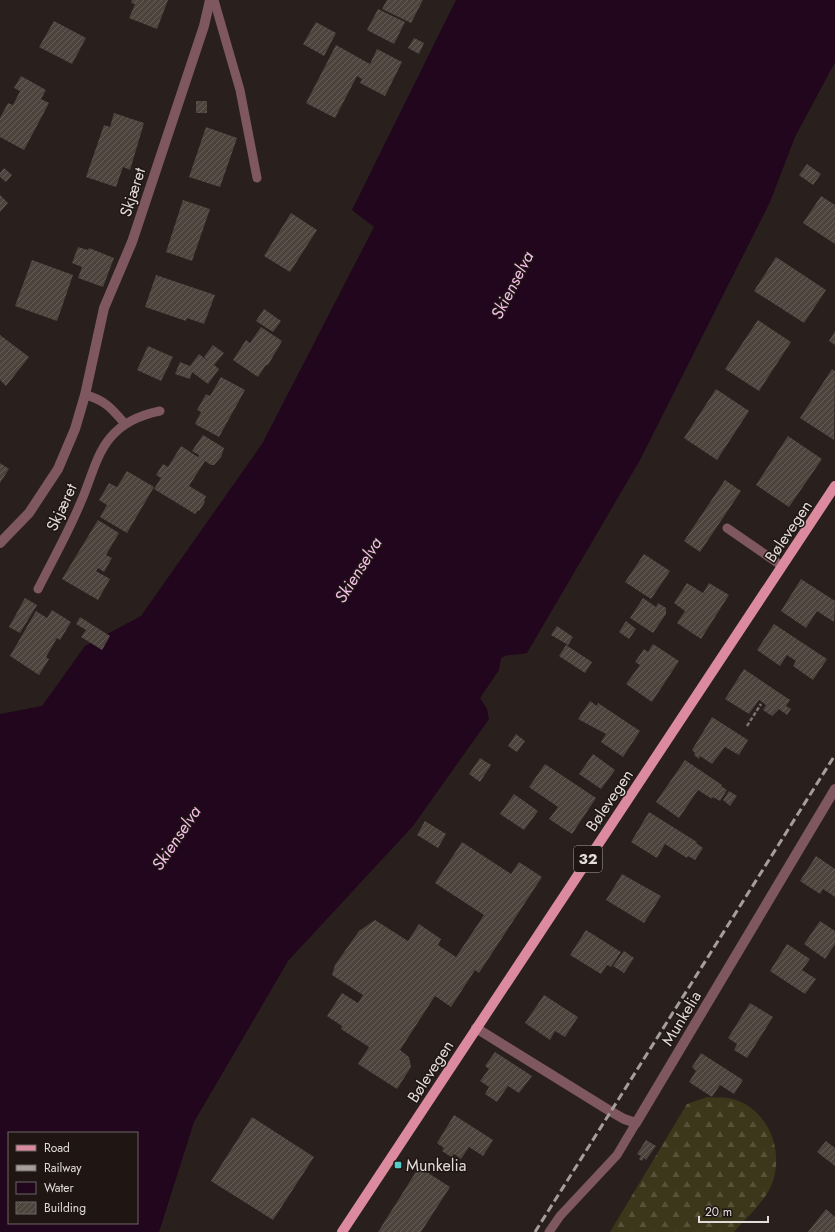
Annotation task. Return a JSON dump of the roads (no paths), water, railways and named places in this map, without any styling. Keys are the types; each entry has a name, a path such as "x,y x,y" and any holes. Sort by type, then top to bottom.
{"main road":[{"name":"Bølevegen","path":"342,1232 835,486"}],"street":[{"name":"Skjæret","path":"0,543 29,513 58,469 76,429 104,308 132,242 204,26 210,0"},
{"name":"Munkelia","path":"636,1123 835,789"},
{"path":"476,1028 610,1111 624,1119 636,1123"}],"lane":[{"path":"214,0 240,90 257,178"},
{"path":"85,394 96,397 111,407 125,424"},
{"name":"Skjæret","path":"38,589 80,504 102,449 111,437 125,424 142,414 160,411"},
{"path":"727,528 782,566"},
{"path":"549,1232 560,1216 617,1155 636,1123"}],"water":[{"name":"Skienselva","path":"456,0 835,0 835,62 795,137 770,202 640,460 527,653 501,658 499,670 480,698 487,709 489,719 413,826 288,961 194,1122 159,1232 0,1232 0,714 42,706 85,646 141,616 262,444 374,227 352,210"}],"railway":[{"path":"535,1232 835,755"}],"place":[{"name":"Munkelia","path":"398,1165"}]}
